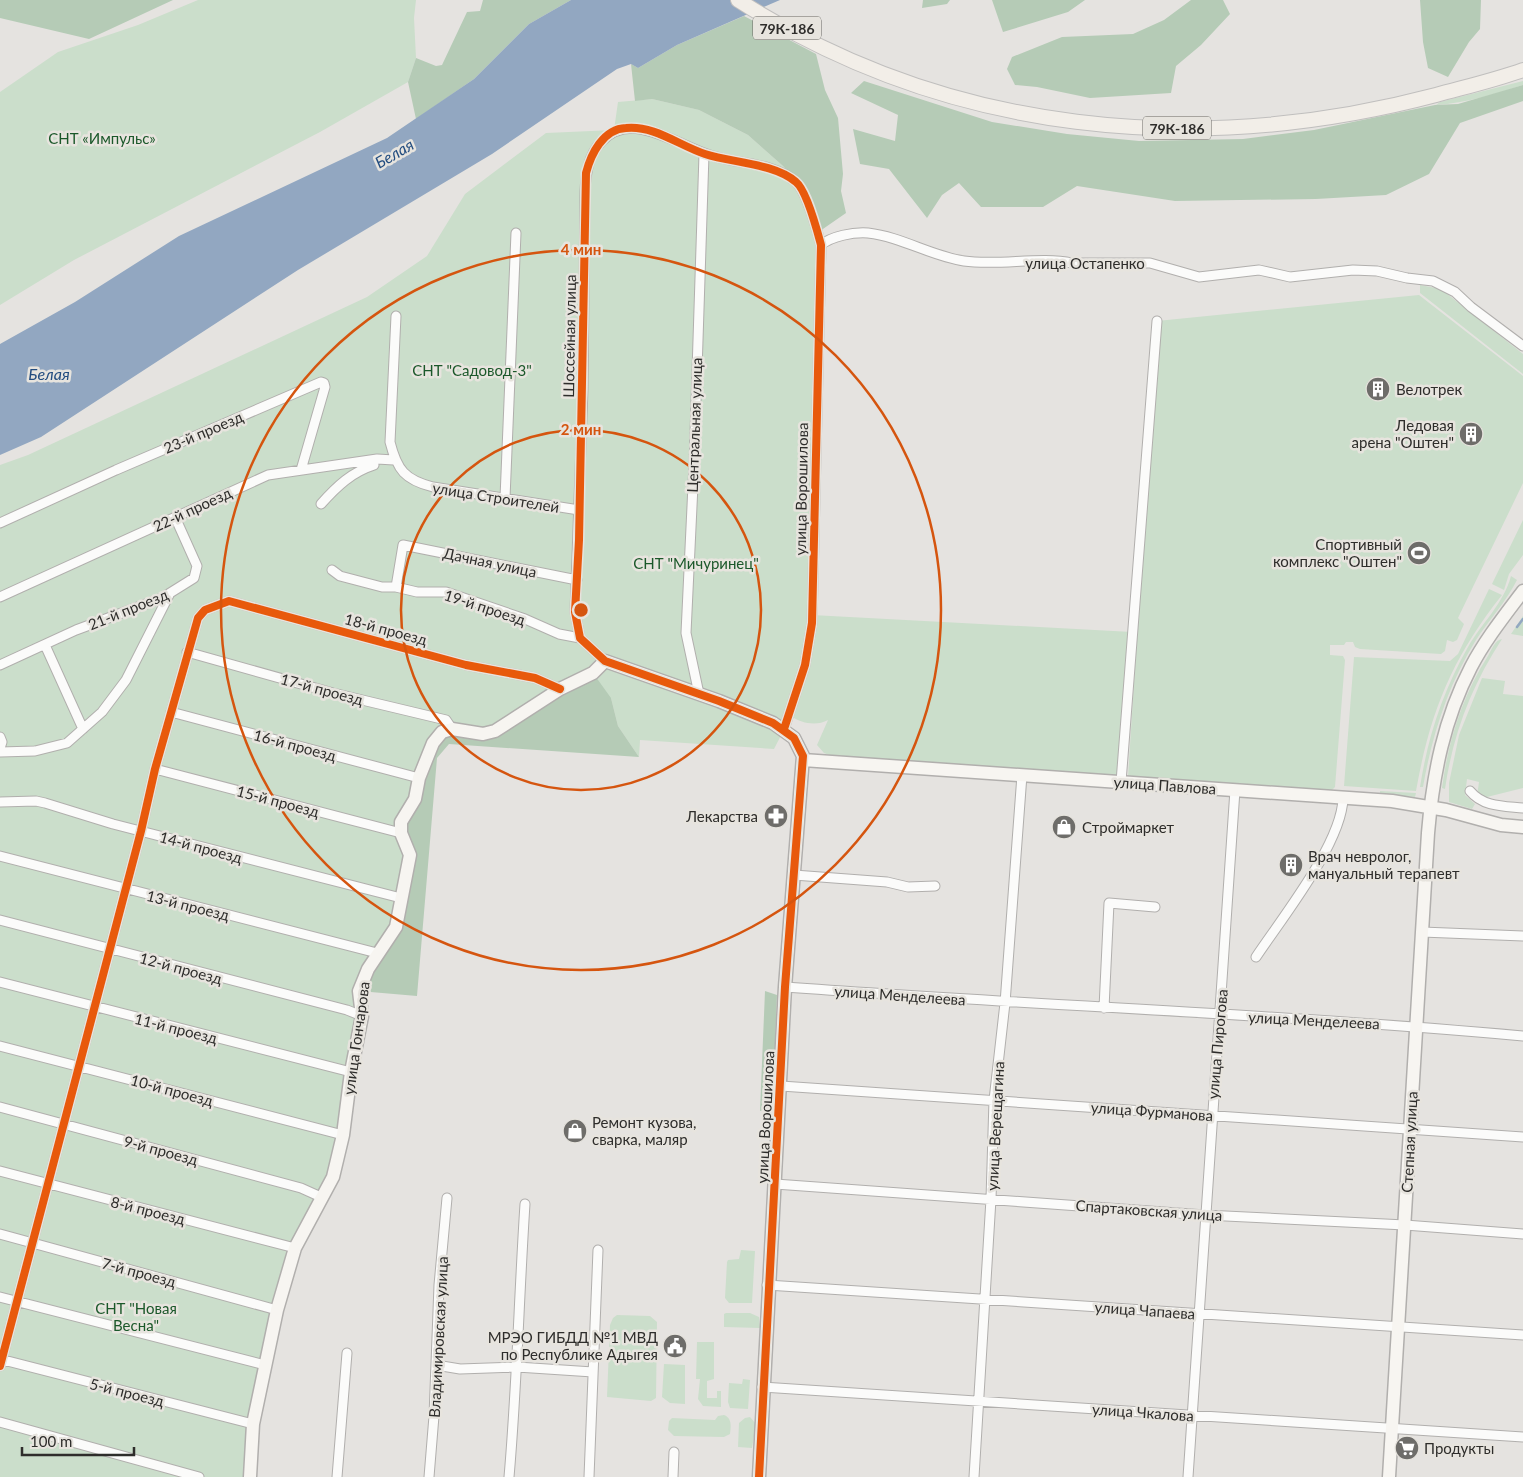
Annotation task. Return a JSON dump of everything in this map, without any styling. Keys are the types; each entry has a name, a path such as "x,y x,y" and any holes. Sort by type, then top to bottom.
{"main road":[{"name":"79К-186","path":"738,0 836,54 937,94 1002,111 1051,119 1118,126 1185,129 1249,127 1316,120 1400,104 1523,70"}],"street":[{"name":"улица Ворошилова","path":"614,130 627,127 648,131 704,154 757,166 795,181 804,190 821,245 812,623 805,665 784,729"},
{"name":"Шоссейная улица","path":"580,638 575,612 586,173 597,146 614,130"},
{"name":"Центральная улица","path":"699,694 686,633 694,464 704,154"},
{"path":"505,498 516,233"},
{"name":"улица Остапенко","path":"821,245 835,237 867,233 889,237 922,250 964,261 989,263 1061,260 1072,263 1150,263 1199,277 1259,270 1290,277 1353,270 1377,271 1407,278 1433,281 1455,292 1470,307 1523,346"},
{"path":"321,504 344,480 355,473 364,468 394,460 390,442 390,421 396,316"},
{"path":"1121,782 1156,321"},
{"name":"23-й проезд","path":"0,523 116,470 321,382 324,383 324,387 300,470"},
{"name":"22-й проезд","path":"0,597 268,475 378,459 394,460"},
{"name":"улица Строителей","path":"394,460 400,471 417,483 579,510"},
{"name":"21-й проезд","path":"0,665 170,593 194,578 197,566 175,517"},
{"name":"Дачная улица","path":"396,586 402,544 577,580"},
{"name":"19-й проезд","path":"332,570 340,576 372,584 396,586 417,592 446,592 525,619 558,634 580,638"},
{"path":"1518,826 1452,805 1442,800 1439,793 1441,742 1455,702 1472,665 1523,591"},
{"path":"0,736 2,742 0,750 52,748 67,743 102,712 118,693 170,593"},
{"name":"18-й проезд","path":"187,652 198,618 206,610 229,601 466,666 535,678 560,689"},
{"path":"580,638 606,661 699,694 784,729 799,744 803,760"},
{"path":"44,645 83,729"},
{"path":"0,1362 187,652"},
{"name":"17-й проезд","path":"187,652 333,693 446,720 452,729"},
{"path":"401,833 400,822 415,799 419,778 433,743 442,732 452,729 483,734 496,731 560,689 593,673 606,661"},
{"name":"16-й проезд","path":"171,712 419,778"},
{"name":"Степная улица","path":"1388,1477 1396,1328 1431,807 1441,742"},
{"name":"улица Ворошилова","path":"759,1477 767,1285 782,1086 785,987 803,760"},
{"name":"улица Павлова","path":"803,760 1343,798 1431,807 1488,822 1518,826"},
{"name":"15-й проезд","path":"155,769 401,833"},
{"name":"улица Верещагина","path":"974,1477 986,1299 994,1100 1005,1003 1022,775"},
{"name":"улица Пирогова","path":"1188,1477 1235,790"},
{"path":"1470,791 1476,798 1487,804 1523,808"},
{"path":"1256,957 1331,843 1343,808 1343,798"},
{"name":"14-й проезд","path":"0,802 36,801 141,832 401,898"},
{"name":"улица Гончарова","path":"250,1477 253,1424 277,1310 295,1248 321,1196 333,1177 344,1135 351,1072 362,1016 359,991 362,979 377,953 396,927 410,856 401,833"},
{"name":"13-й проезд","path":"0,856 377,953"},
{"path":"794,875 888,882 908,887 935,886"},
{"path":"1104,1008 1108,903 1155,908"},
{"name":"12-й проезд","path":"0,920 347,1010 362,1016"},
{"path":"1422,932 1523,936"},
{"name":"11-й проезд","path":"0,982 351,1072"},
{"name":"улица Менделеева","path":"785,987 1005,1003 1416,1026 1523,1036"},
{"name":"10-й проезд","path":"0,1046 344,1135"},
{"name":"улица Фурманова","path":"782,1086 1410,1130 1523,1136"},
{"name":"9-й проезд","path":"0,1108 301,1188 321,1196"},
{"name":"8-й проезд","path":"0,1171 295,1248"},
{"name":"Спартаковская улица","path":"775,1184 991,1198 1205,1215 1404,1225 1523,1234"},
{"name":"Владимировская улица","path":"429,1477 436,1365 436,1332 447,1198"},
{"path":"509,1477 517,1367 525,1204"},
{"name":"7-й проезд","path":"0,1234 277,1310"},
{"path":"589,1477 598,1250"},
{"name":"улица Чапаева","path":"767,1285 1523,1335"},
{"path":"0,1296 265,1365"},
{"path":"337,1477 347,1353"},
{"name":"5-й проезд","path":"0,1362 253,1424"},
{"path":"436,1365 460,1369 517,1367 593,1372"},
{"name":"улица Чкалова","path":"762,1386 1392,1430 1523,1437"},
{"path":"0,1422 200,1477"},
{"path":"672,1477 674,1452"}],"green space":[{"path":"0,0 173,0 89,39 0,18"},
{"name":"СНТ «Импульс»","path":"198,0 416,0 414,18 416,58 408,82 320,132 74,260 0,305 0,92 58,52 138,25"},
{"path":"483,0 571,0 529,24 474,79 416,119 408,82 416,58 436,66 442,65 467,12 480,11"},
{"path":"923,0 950,0 947,4 922,8"},
{"path":"992,0 1085,0 1068,12 1003,32"},
{"path":"1191,0 1223,0 1230,14 1201,45 1176,66 1171,93 1090,98 1037,87 1015,85 1007,69 1012,57 1062,37 1133,34 1164,20"},
{"path":"1420,0 1481,0 1480,29 1469,42 1448,77 1428,68 1423,42"},
{"path":"744,16 816,54 825,90 838,118 843,174 841,191 846,213 820,231 804,190 783,166 748,135 699,110 652,99 635,101 631,64 638,68 677,45"},
{"path":"864,81 992,122 1067,134 1139,141 1243,139 1314,130 1435,105 1458,104 1523,85 1523,101 1460,123 1429,174 1386,195 1316,199 1175,201 1077,186 1043,207 981,207 959,183 942,195 927,218 889,169 860,164 853,129 895,141 898,115 851,93"},
{"path":"1523,81 1523,85 1491,95 1436,105 1440,102"},
{"path":"652,99 699,110 748,135 783,166 804,190 817,232 812,615 1132,632 1121,778 829,755 824,753 817,745 828,720 810,723 800,721 791,716 774,749 640,740 639,757 618,726 611,698 495,731 442,732 407,845 396,927 368,969 343,1135 277,1310 250,1477 0,1477 0,465 28,455 367,297 427,256 465,194 546,133 614,130 618,102"},
{"path":"1420,285 1441,289 1523,354 1523,374 1420,293"},
{"path":"1419,295 1523,376 1523,483 1458,618 1464,624 1457,640 1453,642 1447,640 1445,651 1441,654 1360,649 1355,647 1353,642 1346,642 1344,645 1330,645 1330,655 1343,656 1345,660 1335,787 1331,791 1128,777 1157,321"},
{"path":"1523,520 1523,555 1509,574 1504,590 1492,584"},
{"path":"1511,576 1517,580 1508,596 1476,640 1449,693 1431,748 1423,787 1420,787 1432,732 1451,680 1468,647 1498,604"},
{"path":"1489,589 1502,595 1469,641 1445,687 1428,736 1416,791 1344,786 1354,657 1450,661 1458,654"},
{"path":"1523,616 1523,636 1511,634"},
{"path":"1502,639 1491,656 1465,710 1453,748 1445,789 1442,788 1452,737 1464,703 1492,648 1497,641"},
{"path":"593,673 611,698 618,726 639,757 449,744 437,758 417,996 359,991 386,940 407,878 401,833 442,732 483,734"},
{"path":"1482,678 1505,681 1503,694 1523,696 1523,788 1487,797 1477,796 1479,782 1467,779 1465,795 1475,804 1472,809 1449,802 1449,783 1459,735"},
{"path":"1380,791 1416,793 1415,797 1380,794"},
{"path":"765,991 777,995 773,1091 770,1107 760,1111"},
{"path":"741,1250 755,1251 752,1303 729,1303 725,1298 727,1262 728,1260 739,1259"},
{"path":"750,1313 759,1317 760,1328 724,1327 724,1314"},
{"path":"617,1315 650,1316 657,1322 656,1398 651,1401 607,1397 610,1325 613,1318"},
{"path":"697,1342 714,1342 714,1379 707,1381 707,1398 717,1398 717,1391 721,1391 721,1407 703,1406 698,1399 700,1379 696,1379"},
{"path":"664,1364 685,1365 685,1404 670,1403 662,1397"},
{"path":"743,1379 750,1380 748,1409 730,1408 728,1402 729,1383 742,1384"},
{"path":"724,1415 730,1420 731,1425 730,1434 724,1437 674,1436 668,1430 669,1421 672,1418 715,1420 718,1416"},
{"path":"750,1417 756,1424 752,1448 738,1447 739,1423 745,1418"}],"water":[{"name":"Белая","path":"571,0 780,0 677,45 638,68 631,64 617,69 492,154 298,270 41,437 0,455 0,344 75,302 179,236 387,138 474,79 529,24"}],"waterway":[{"path":"1517,627 1523,619"}],"cycle path":[{"path":"759,1477 785,987 803,756 794,738 773,723 719,701 605,661 580,638 575,612 579,540 586,173 591,158 599,144 618,129 636,128 647,130 705,154 765,167 787,176 796,182 804,194 817,230 821,245 812,623 805,665 784,729"},
{"path":"0,1366 141,831 155,769 198,618 205,610 229,601 466,665 535,678 560,689"}],"place":[{"name":"Велотрек","path":"1378,389"},
{"name":"Ледовая арена \"Оштен\"","path":"1471,434"},
{"name":"Спортивный комплекс \"Оштен\"","path":"1419,553"},
{"name":"Лекарства","path":"776,816"},
{"name":"Строймаркет","path":"1064,827"},
{"name":"Врач невролог, мануальный терапевт","path":"1291,865"},
{"name":"Ремонт кузова, сварка, маляр","path":"575,1131"},
{"name":"МРЭО ГИБДД №1 МВД по Республике Адыгея","path":"675,1346"},
{"name":"Продукты","path":"1407,1448"}],"park label":[{"name":"СНТ \"Садовод-3\"","path":"472,370"},
{"name":"СНТ \"Мичуринец\"","path":"696,563"},
{"name":"СНТ \"Новая Весна\"","path":"136,1316"}]}
